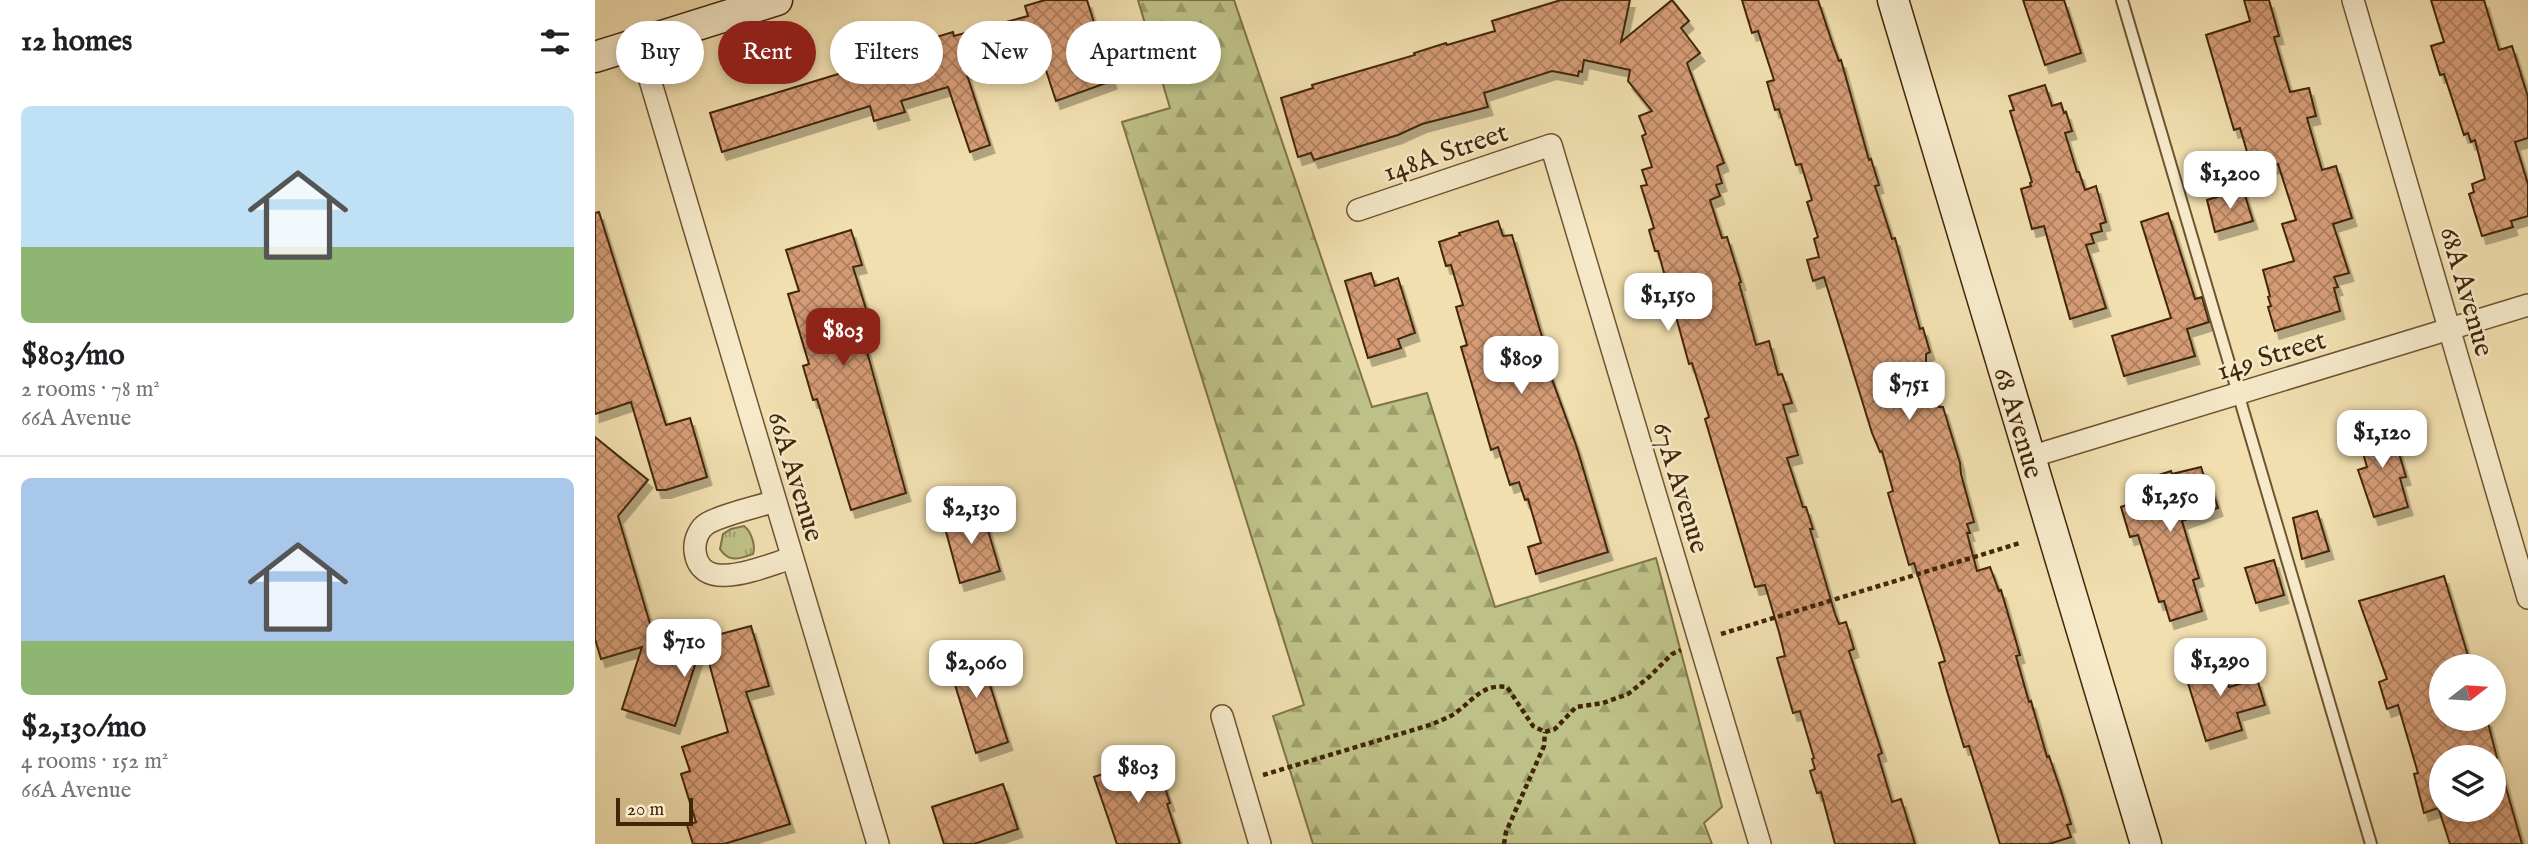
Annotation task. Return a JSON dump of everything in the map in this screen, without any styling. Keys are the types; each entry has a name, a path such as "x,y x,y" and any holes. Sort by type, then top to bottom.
{"street":[{"path":"704,23 777,0"},
{"name":"68 Avenue","path":"1893,0 2146,844"},
{"name":"68A Avenue","path":"2354,0 2528,598"},
{"path":"595,57 616,50"},
{"name":"66A Avenue","path":"651,84 792,558 873,843"},
{"name":"148A Street","path":"1358,210 1551,145"},
{"name":"67A Avenue","path":"1551,145 1760,844"},
{"name":"149 Street","path":"2030,457 2528,305"},
{"path":"775,501 709,523 697,537 695,555 706,571 723,578 792,558"},
{"path":"1222,716 1260,844"}],"lane":[{"path":"2122,0 2371,844"}],"path":[{"path":"1721,635 2020,543"},
{"path":"1257,776 1433,724 1456,714 1481,692 1494,685 1507,687 1533,726 1545,732 1555,729 1576,707 1603,703 1628,694 1672,654 1688,646"},
{"path":"1504,844 1506,832 1544,746 1545,732"}],"green space":[{"path":"1138,0 1234,0 1372,407 1427,393 1495,607 1656,558 1722,807 1704,823 1712,844 1313,844 1273,716 1304,705 1122,122 1170,108 1163,84 1221,84 1221,21 1144,21"},
{"path":"744,526 752,539 753,554 731,558 720,549 723,534"}],"building":[{"path":"1045,0 1087,0 1093,21 1066,21 1066,84 1104,84 1056,101 1050,84 1052,21 1010,21 1028,16 1025,6"},
{"path":"1561,0 1630,0 1621,42 1672,0 1689,21 1681,28 1700,53 1687,63 1724,163 1717,166 1722,183 1716,185 1720,196 1710,200 1722,238 1727,237 1756,345 1769,341 1778,375 1782,374 1792,403 1783,405 1798,455 1787,458 1813,529 1810,529 1835,614 1839,624 1846,622 1854,649 1849,651 1882,753 1878,755 1892,802 1901,799 1915,844 1835,844 1821,792 1817,793 1810,771 1815,769 1814,758 1800,711 1793,713 1777,658 1785,656 1765,585 1755,587 1705,419 1709,417 1692,363 1689,364 1658,251 1655,251 1649,230 1654,228 1641,186 1647,185 1642,170 1652,167 1642,136 1646,134 1639,116 1652,111 1628,81 1630,70 1584,60 1582,72 1579,71 1578,76 1552,71 1484,93 1488,107 1422,124 1398,135 1314,160 1311,153 1298,157 1281,98 1313,88 1312,85 1415,55 1414,53 1495,31 1492,21"},
{"path":"1742,0 1818,0 1839,61 1841,60 1869,160 1871,159 1879,185 1875,186 1892,239 1895,238 1920,329 1923,328 1930,352 1926,354 1926,362 1960,463 1974,522 1967,524 1970,533 1967,533 1977,571 1990,567 1999,591 2001,590 2020,655 2016,656 2029,702 2031,701 2047,757 2049,756 2061,791 2071,824 2067,825 2071,837 2049,844 2000,844 1969,746 1964,747 1939,663 1945,661 1914,563 1909,565 1888,493 1893,491 1882,451 1880,452 1872,433 1824,277 1813,281 1807,260 1819,257 1814,239 1818,237 1807,202 1812,200 1801,164 1796,165 1779,109 1775,110 1767,82 1774,80 1758,31 1752,33"},
{"path":"2023,0 2064,0 2081,53 2045,65"},
{"path":"2244,0 2269,0 2279,36 2274,37 2290,92 2309,88 2316,116 2307,118 2322,170 2336,166 2352,218 2333,224 2349,273 2334,277 2338,287 2334,288 2340,311 2275,331 2268,307 2271,306 2270,296 2263,270 2294,261 2282,224 2296,220 2278,164 2253,172 2240,128 2234,130 2206,35 2250,21"},
{"path":"2431,0 2484,0 2499,50 2512,46 2528,97 2528,138 2515,142 2528,184 2528,216 2511,221 2513,227 2482,236 2469,194 2474,192 2472,184 2485,179 2475,140 2471,142 2468,133 2464,135 2444,74 2440,75 2431,46 2444,42"},
{"path":"953,32 954,36 957,35 957,84 970,84 990,145 970,152 948,87 901,101 905,112 874,121 870,106 722,152 710,113 805,84 816,84 816,81 830,77 830,84 943,84 943,35"},
{"path":"2045,85 2052,106 2061,103 2064,113 2066,112 2072,131 2065,133 2077,172 2085,190 2096,186 2106,222 2100,224 2102,231 2091,234 2094,243 2086,245 2106,308 2070,319 2044,226 2032,229 2021,189 2031,186 2032,182 2010,111 2014,110 2009,96"},
{"path":"2243,189 2253,221 2215,232 2207,200"},
{"path":"599,212 666,425 690,418 707,477 666,490 657,490 631,402 595,414 595,213"},
{"path":"2168,213 2195,299 2202,297 2209,322 2187,329 2195,356 2124,376 2112,336 2171,318 2141,222"},
{"path":"1498,221 1503,236 1512,235 1545,347 1542,348 1577,448 1608,552 1536,574 1528,547 1541,543 1528,499 1525,500 1519,482 1510,485 1498,447 1491,450 1461,347 1467,345 1456,307 1463,305 1451,265 1446,266 1439,242"},
{"path":"851,230 862,265 853,267 866,309 856,312 906,493 851,510 817,399 813,400 803,366 809,364 788,294 799,291 786,250"},
{"path":"1371,273 1375,286 1398,278 1415,333 1398,339 1401,348 1368,358 1345,281"},
{"path":"2390,423 2406,477 2400,478 2408,507 2374,517 2358,470 2367,467 2357,432"},
{"path":"595,437 648,480 618,516 654,637 679,645 751,626 769,686 746,692 790,824 724,844 693,844 687,825 696,822 681,774 690,771 682,747 728,732 703,641 675,726 622,709 642,647 601,659 595,639"},
{"path":"2201,467 2218,508 2182,521 2199,578 2193,580 2202,611 2170,621 2164,601 2159,602 2138,535 2130,537 2121,507 2133,503 2128,485 2171,471 2172,474"},
{"path":"982,510 1000,571 960,583 943,521"},
{"path":"2317,511 2329,551 2302,559 2293,518"},
{"path":"2274,560 2284,595 2256,603 2245,568"},
{"path":"2444,576 2467,654 2429,654 2429,732 2490,732 2494,745 2429,745 2429,811 2424,813 2414,774 2418,773 2398,705 2387,709 2379,682 2387,679 2359,601"},
{"path":"966,644 973,670 984,666 1008,742 976,753 944,649"},
{"path":"2219,656 2229,687 2257,679 2265,705 2237,713 2242,730 2206,741 2183,667"},
{"path":"1155,757 1180,844 1117,844 1094,777"},
{"path":"1003,784 1018,829 974,844 944,844 932,807"},
{"path":"2506,788 2522,844 2450,844 2443,822 2506,822"}]}
